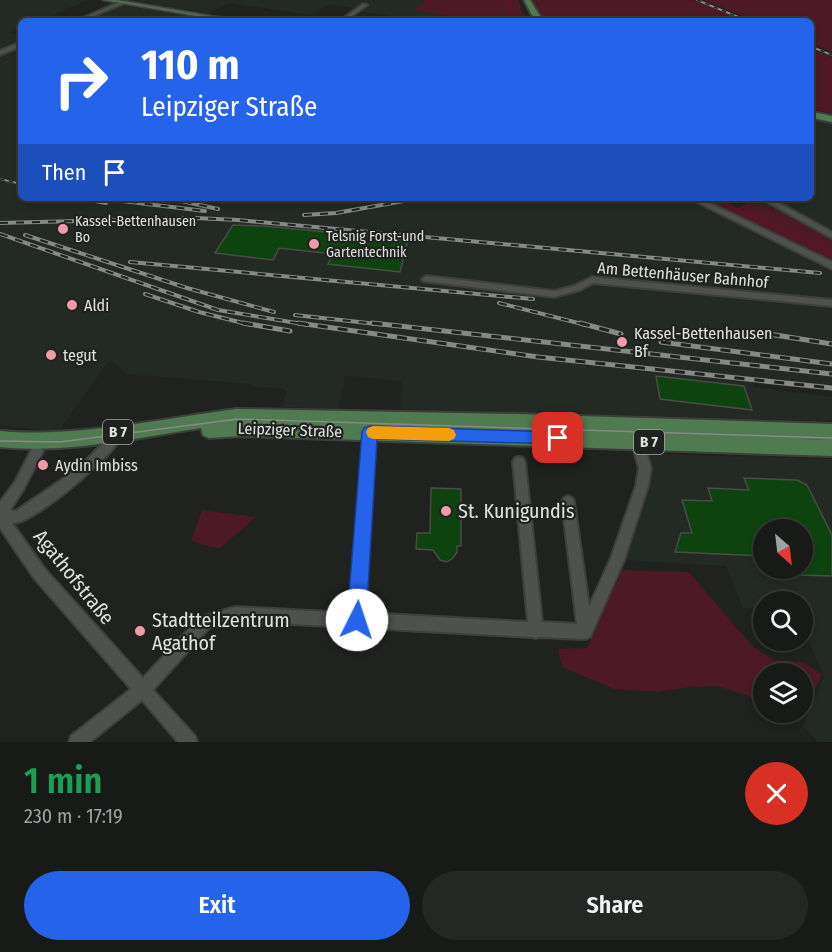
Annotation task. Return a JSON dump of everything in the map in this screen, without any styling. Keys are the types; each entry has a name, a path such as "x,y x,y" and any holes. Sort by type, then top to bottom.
{"main road":[{"path":"106,0 219,18"},
{"path":"525,0 535,18"},
{"path":"814,114 832,118"},
{"name":"Leipziger Straße","path":"0,450 241,416 516,421 832,432"},
{"name":"Leipziger Straße","path":"0,440 39,446 111,443 223,428 832,448"}],"street":[{"path":"85,18 122,3"},
{"path":"346,18 365,5"},
{"path":"0,53 18,45"},
{"path":"699,201 832,266"},
{"path":"770,201 832,235"},
{"name":"Am Bettenhäuser Bahnhof","path":"426,279 554,294 577,288 592,280 832,303"},
{"path":"357,620 370,432"},
{"path":"585,632 616,560 642,486 645,468 638,442"},
{"path":"39,446 19,486 0,515 17,517 83,472 111,443"},
{"path":"519,462 521,500 536,631"},
{"path":"568,502 585,632"},
{"name":"Agathofstraße","path":"0,515 39,573 189,742"},
{"path":"77,742 142,690 205,622 236,614 585,632"}],"shaded area":[{"path":"0,0 87,0 46,18 18,18 18,29 10,33 18,34 18,44 0,51"},
{"path":"130,0 426,0 414,10 459,18 405,18 351,10 353,8 329,4 310,15 230,3 209,13"},
{"path":"426,0 519,0 521,10 527,18 459,18 413,10"},
{"path":"533,0 693,0 737,18 541,18 537,13"},
{"path":"703,0 832,0 832,52 814,45 814,18 748,18"},
{"path":"120,5 200,18 89,18"},
{"path":"18,48 18,201 695,201 832,271 832,391 752,383 754,387 832,397 832,421 401,410 402,381 345,376 339,409 282,407 287,391 282,388 126,374 110,359 58,432 0,425 0,56"},
{"path":"814,50 832,57 832,113 814,110"},
{"path":"814,118 832,122 832,230 777,201 814,201"},
{"path":"706,201 726,201 738,208 752,201 760,201 832,240 832,262"},
{"path":"648,454 832,459 832,742 818,742 803,726 804,723 813,723 813,703 824,677 813,650 813,591 753,591 753,608 743,608 726,566 624,560 647,496 651,468"},
{"path":"202,510 256,517 219,549 191,541"},
{"path":"622,570 689,572 753,647 753,651 759,651 774,660 804,663 753,663 753,698 718,686 657,692 614,689 562,667 558,649 587,648"},
{"path":"813,669 822,674 813,694"}],"building":[{"name":"Telsnig Forst-und Gartentechnik","path":"233,225 408,240 400,272 328,264 333,254 279,248 273,260 215,253"},
{"path":"656,376 744,386 752,410 660,399"},
{"path":"744,478 797,480 807,485 832,535 832,576 813,575 813,519 753,519 753,556 675,552 681,533 692,533 682,500 712,501 708,488 749,490"},
{"name":"St. Kunigundis","path":"431,488 461,489 461,546 457,546 457,552 447,562 440,560 433,550 416,549 417,533 430,533"}],"waterway":[{"path":"510,0 513,18"},
{"path":"719,201 832,252"}],"tram line":[{"path":"0,441 60,442 238,419 832,438"}],"railway":[{"path":"697,0 741,18"},
{"path":"814,48 832,55"},
{"path":"0,179 18,183"},
{"path":"94,201 106,203"},
{"path":"122,201 205,211"},
{"path":"182,201 218,209"},
{"path":"304,215 336,213 404,201"},
{"path":"0,223 195,218 238,220 820,273"},
{"path":"0,234 218,310 309,325"},
{"path":"25,235 187,288 274,312"},
{"path":"130,262 533,299"},
{"path":"145,294 199,312 243,323"},
{"path":"499,303 586,325"},
{"path":"295,315 386,325"},
{"path":"243,323 290,331"},
{"path":"243,323 251,325"},
{"path":"298,323 538,357 832,388"},
{"path":"372,323 832,374"},
{"path":"580,323 621,334"},
{"path":"750,331 832,344"},
{"path":"661,342 832,364"}],"slow traffic":[{"path":"373,432 449,435"}],"place":[{"name":"Kassel-Bettenhausen Bo","path":"63,229"},
{"name":"Telsnig Forst-und Gartentechnik","path":"314,244"},
{"name":"Aldi","path":"72,305"},
{"name":"Kassel-Bettenhausen Bf","path":"622,342"},
{"name":"tegut","path":"51,355"},
{"name":"Aydin Imbiss","path":"43,465"},
{"name":"St. Kunigundis","path":"446,511"},
{"name":"Stadtteilzentrum Agathof","path":"140,631"}],"route":[{"path":"357,620 370,432 558,438"}]}
